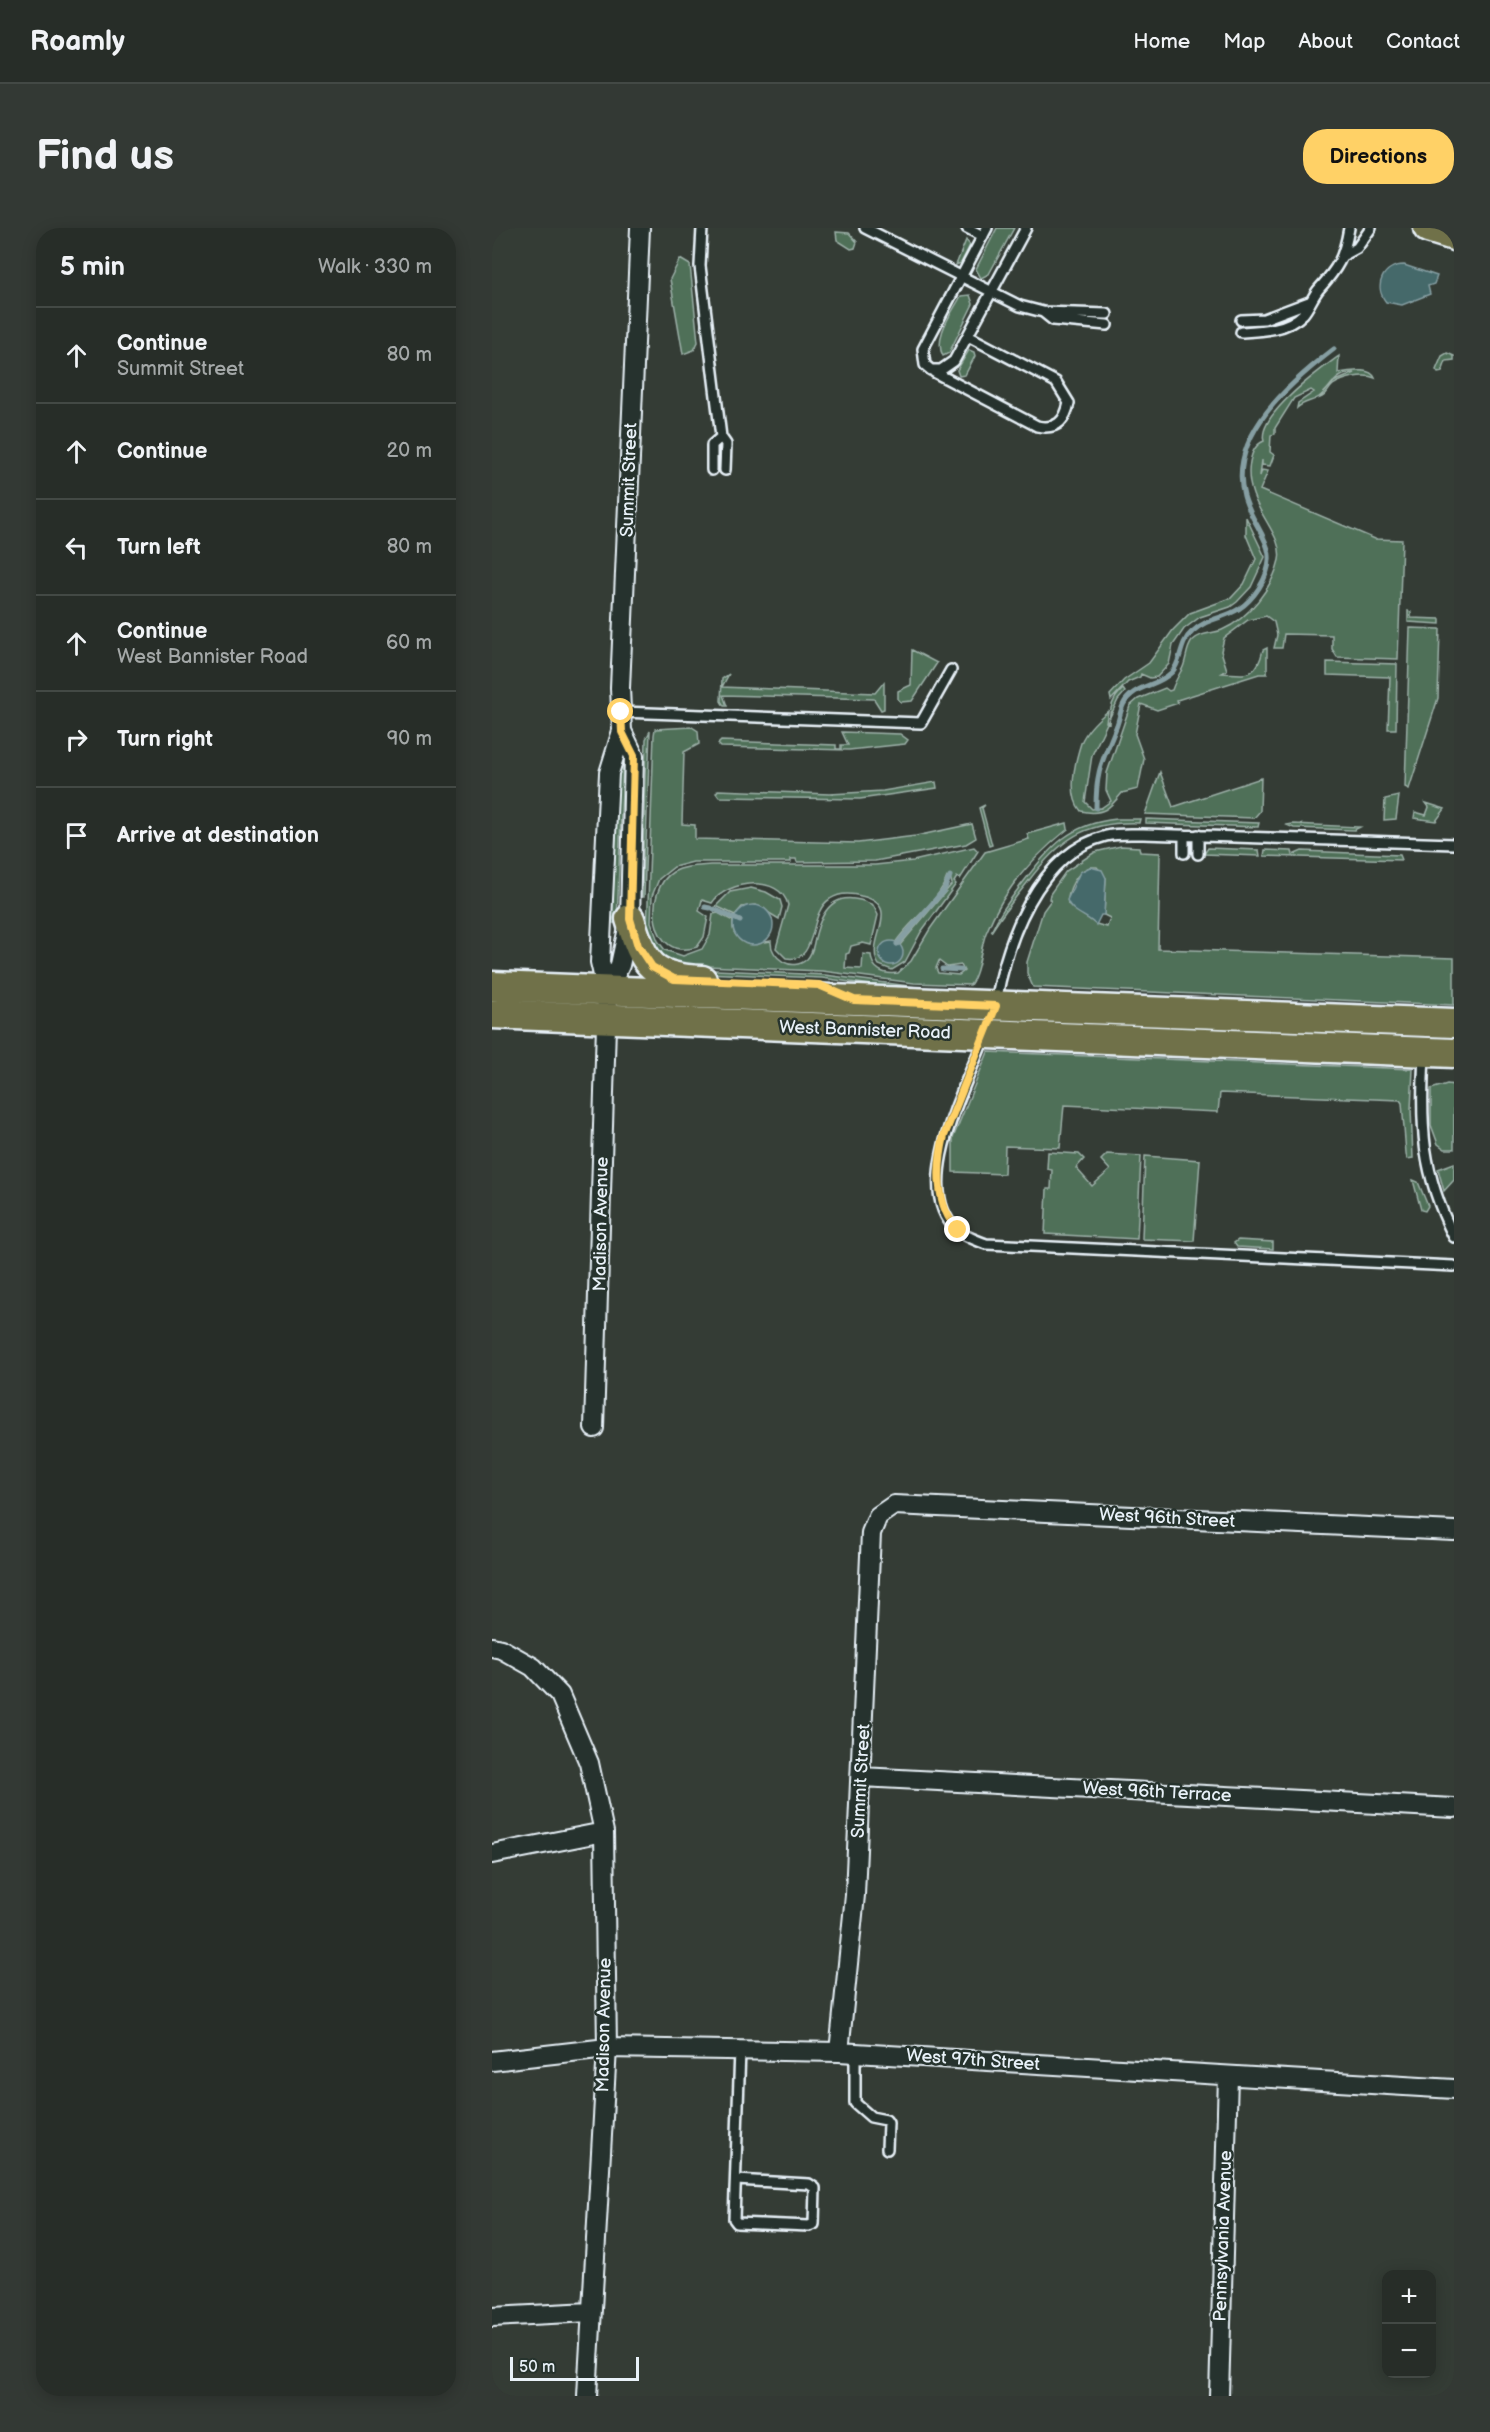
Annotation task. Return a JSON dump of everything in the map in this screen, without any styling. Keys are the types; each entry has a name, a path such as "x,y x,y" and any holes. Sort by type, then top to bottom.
{"main road":[{"path":"1428,228 1454,236"},
{"path":"630,919 644,958 652,967 674,979 819,985 854,1000"},
{"name":"West Bannister Road","path":"492,986 607,1006 990,1021 1431,1034 1454,1053"},
{"name":"West Bannister Road","path":"492,1014 607,1006 854,1000 990,1021"}],"street":[{"name":"Summit Street","path":"607,1006 600,962 609,773 622,732 620,688 640,228"},
{"name":"Summit Street","path":"607,1006 620,965 630,919 634,756 622,732"},
{"name":"Madison Avenue","path":"594,1428 607,1006"},
{"name":"West 96th Street","path":"883,1513 894,1505 1454,1531"},
{"name":"Summit Street","path":"847,2052 871,1533 878,1515 883,1513"},
{"name":"Madison Avenue","path":"492,1647 501,1649 537,1671 560,1695 589,1763 604,1832 607,2048 586,2396"},
{"name":"West 96th Terrace","path":"861,1777 1454,1808"},
{"path":"492,1854 604,1832"},
{"name":"West 97th Street","path":"492,2061 607,2048 847,2052 1454,2090"},
{"name":"Pennsylvania Avenue","path":"1219,2396 1228,2076"},
{"path":"492,2317 591,2312"}],"lane":[{"path":"702,228 700,266 720,437 726,444 725,470"},
{"path":"865,228 990,292 1020,306 1043,312 1053,320 1107,325"},
{"path":"967,228 985,232 923,349 925,365 1037,426 1048,428 1060,424 1069,403 1056,382 968,336"},
{"path":"931,370 949,367 1026,228"},
{"path":"1241,332 1281,327 1305,312 1309,302 1337,269 1344,255 1348,228"},
{"path":"1344,255 1357,248 1371,228"},
{"path":"1241,320 1264,319 1309,302"},
{"path":"1043,312 1055,310 1107,314"},
{"path":"712,470 712,445 720,437"},
{"path":"621,712 921,723 951,670"},
{"path":"1454,844 1198,835 1107,835 1092,840 1062,860 1036,893 1014,933 1001,971 990,1021 944,1136 940,1154 941,1196 952,1224 969,1238 986,1244 1454,1266"},
{"path":"1184,835 1184,854"},
{"path":"1198,835 1198,854"},
{"path":"1431,1034 1421,1110 1423,1145 1438,1201 1454,1237"},
{"path":"736,2180 809,2184 815,2188 814,2224 809,2226 737,2223 734,2219 740,2050"},
{"path":"847,2052 855,2103 871,2117 886,2120 888,2123 887,2149"}],"green space":[{"path":"997,228 1014,228 989,274 981,278 976,269"},
{"path":"836,232 849,233 857,242 855,248 851,249 837,240"},
{"path":"966,240 970,245 961,263 956,265"},
{"path":"680,259 690,265 698,342 694,350 683,354 670,279"},
{"path":"970,295 973,304 949,353 943,356 940,341 945,325 961,296"},
{"path":"969,350 974,352 975,356 965,375 959,376 957,370"},
{"path":"1447,353 1454,356 1454,360 1446,361 1442,372 1438,373 1436,370 1442,356"},
{"path":"1339,356 1338,373 1364,371 1372,374 1375,378 1360,376 1337,382 1322,397 1320,398 1327,389 1319,397 1297,408 1298,403 1314,392 1311,390 1294,398 1275,428 1275,434 1271,435 1270,452 1274,455 1270,466 1262,465 1262,460 1260,476 1262,470 1268,471 1260,490 1375,539 1402,540 1398,659 1337,657 1332,649 1332,635 1284,634 1282,648 1274,648 1277,635 1274,622 1266,616 1248,620 1224,638 1221,651 1227,670 1222,673 1249,673 1257,666 1263,650 1267,648 1267,674 1259,674 1177,700 1178,703 1157,710 1141,704 1135,734 1144,759 1138,789 1122,793 1105,810 1081,811 1074,796 1073,787 1081,743 1089,730 1108,711 1107,722 1092,755 1085,802 1092,809 1101,808 1111,801 1106,790 1107,773 1130,706 1138,699 1165,688 1172,690 1192,641 1232,625 1258,601 1271,581 1279,560 1279,550 1276,539 1257,505 1249,477 1252,455 1256,447 1264,441 1264,431 1270,419 1291,394","holes":["1355,373 1334,382 1343,375"]},
{"path":"1246,517 1265,557 1251,587 1230,607 1200,617 1184,629 1173,645 1169,664 1157,677 1150,678 1141,674 1140,677 1128,682 1111,700 1110,695 1124,680 1149,663 1173,630 1190,613 1231,598 1244,584 1256,559 1246,535"},
{"path":"1408,611 1411,612 1411,618 1440,619 1440,624 1408,622"},
{"path":"1410,628 1440,629 1438,698 1409,789 1405,787"},
{"path":"912,650 937,663 912,701 901,702 898,699 898,691 911,685"},
{"path":"1327,662 1397,664 1396,729 1388,729 1390,677 1327,675"},
{"path":"729,674 722,687 875,693 884,682 884,709 881,710 874,699 723,695 727,706 724,706 721,701 722,679"},
{"path":"1123,689 1125,692 1109,718 1114,700"},
{"path":"692,727 698,731 699,744 684,752 682,824 695,825 695,839 858,843 916,836 972,824 976,838 966,844 875,861 797,862 796,859 791,859 791,862 693,862 674,867 659,879 652,896 651,922 658,941 665,950 683,956 702,949 710,935 713,914 718,913 733,921 733,929 740,939 759,943 771,941 774,953 783,962 801,963 810,954 818,926 828,908 842,899 851,899 873,905 878,915 871,945 863,943 851,946 849,953 846,954 845,968 862,969 863,954 871,955 876,968 888,973 898,973 911,961 930,929 985,852 1029,839 1027,834 1067,823 1068,829 1031,863 1001,903 986,933 976,973 970,985 914,983 822,971 682,965 664,957 647,931 655,729","holes":["939,961 947,967 961,965 964,971 959,975 938,973 936,968"]},
{"path":"650,731 644,897 642,897 646,739"},
{"path":"842,732 900,734 908,740 905,744 849,750 721,747 718,744 721,741 836,745 836,749 841,749 841,745 848,745"},
{"path":"623,757 617,923 612,923 618,775"},
{"path":"1160,772 1173,807 1261,778 1260,811 1254,818 1145,814"},
{"path":"936,782 937,788 860,799 719,797 716,793 718,790 830,794 883,791"},
{"path":"1399,796 1396,819 1384,820 1385,799"},
{"path":"1426,803 1445,809 1436,821 1414,818 1415,812 1426,815 1429,807"},
{"path":"985,805 982,808 992,845 989,846 979,808"},
{"path":"1117,819 1140,819 1139,823 1103,825 1088,830 1062,845 1039,868 991,932 1021,885 1061,840 1085,826"},
{"path":"1146,819 1259,823 1258,827 1146,823"},
{"path":"1287,825 1360,827 1354,830 1294,828"},
{"path":"1121,846 1139,847 1140,852 1160,853 1158,949 1454,958 1454,1005 1033,987 1027,973 1027,962 1043,911 1051,900 1049,899 1050,894 1066,871 1095,852","holes":["1097,867 1106,878 1104,915 1110,918 1107,927 1096,924 1068,904 1071,887 1077,877 1085,869"]},
{"path":"974,847 978,851 960,879 957,877 954,882 956,884 921,932 905,962 892,970 879,965 875,956 881,925 881,908 874,901 857,895 837,896 823,906 808,946 804,953 796,958 786,958 776,948 788,905 783,895 775,888 764,885 741,885 719,895 712,903 702,900 699,911 708,917 704,937 697,947 681,949 669,945 660,935 656,922 657,894 663,881 673,872 682,869 710,865 875,865 913,861","holes":["950,876 952,884 900,945 902,950 892,942 895,943 931,903 947,877"]},
{"path":"1208,848 1259,850 1260,856 1204,854"},
{"path":"1265,850 1292,851 1293,855 1302,851 1400,855 1402,860 1264,856"},
{"path":"751,888 766,892 780,900 782,907 779,919 756,905 742,907 735,915 716,906 730,892"},
{"path":"693,969 825,975 917,987 970,990 914,991 822,978 680,972"},
{"path":"988,1052 1413,1069 1411,1109 1413,1158 1407,1159 1400,1100 1220,1093 1218,1112 1064,1105 1060,1148 1005,1146 1004,1174 953,1172 953,1138"},
{"path":"1447,1084 1454,1085 1454,1149 1445,1149 1438,1144 1431,1125 1431,1089"},
{"path":"1048,1152 1079,1154 1084,1159 1076,1168 1092,1186 1110,1170 1101,1160 1107,1154 1141,1156 1137,1239 1045,1234 1047,1189 1051,1189 1052,1170 1047,1169"},
{"path":"1145,1156 1200,1160 1194,1241 1142,1239"},
{"path":"1454,1163 1454,1180 1444,1191 1438,1169"},
{"path":"1413,1180 1418,1182 1428,1206 1425,1211 1421,1210"},
{"path":"1238,1240 1273,1242 1273,1249 1237,1247 1234,1243"}],"water":[{"path":"1404,265 1437,276 1434,284 1428,286 1430,294 1402,305 1386,302 1380,289 1382,278 1390,269"},
{"path":"1090,867 1102,870 1106,878 1104,915 1101,915 1096,925 1072,908 1067,900 1080,872"},
{"path":"753,905 761,906 767,911 772,917 772,933 767,939 761,944 753,945 745,944 739,939 734,933 733,925 734,917 739,911 745,906"},
{"path":"891,941 896,942 902,948 902,958 896,964 891,965 886,964 880,958 879,953 880,948 886,942"}],"waterway":[{"path":"1096,808 1097,783 1101,765 1128,697 1162,680 1172,672 1178,663 1185,641 1192,632 1209,621 1242,607 1259,588 1269,562 1268,551 1244,496 1241,474 1245,452 1267,412 1300,377 1334,349"},
{"path":"897,944 944,890 950,876"},
{"path":"705,907 710,908"},
{"path":"714,909 740,921"},
{"path":"942,969 961,970"}],"route":[{"path":"621,712 622,732 634,756 630,919 638,946 652,967 674,979 819,985 854,1000 996,1006 944,1136 940,1154 941,1196 947,1214 958,1230"}]}
